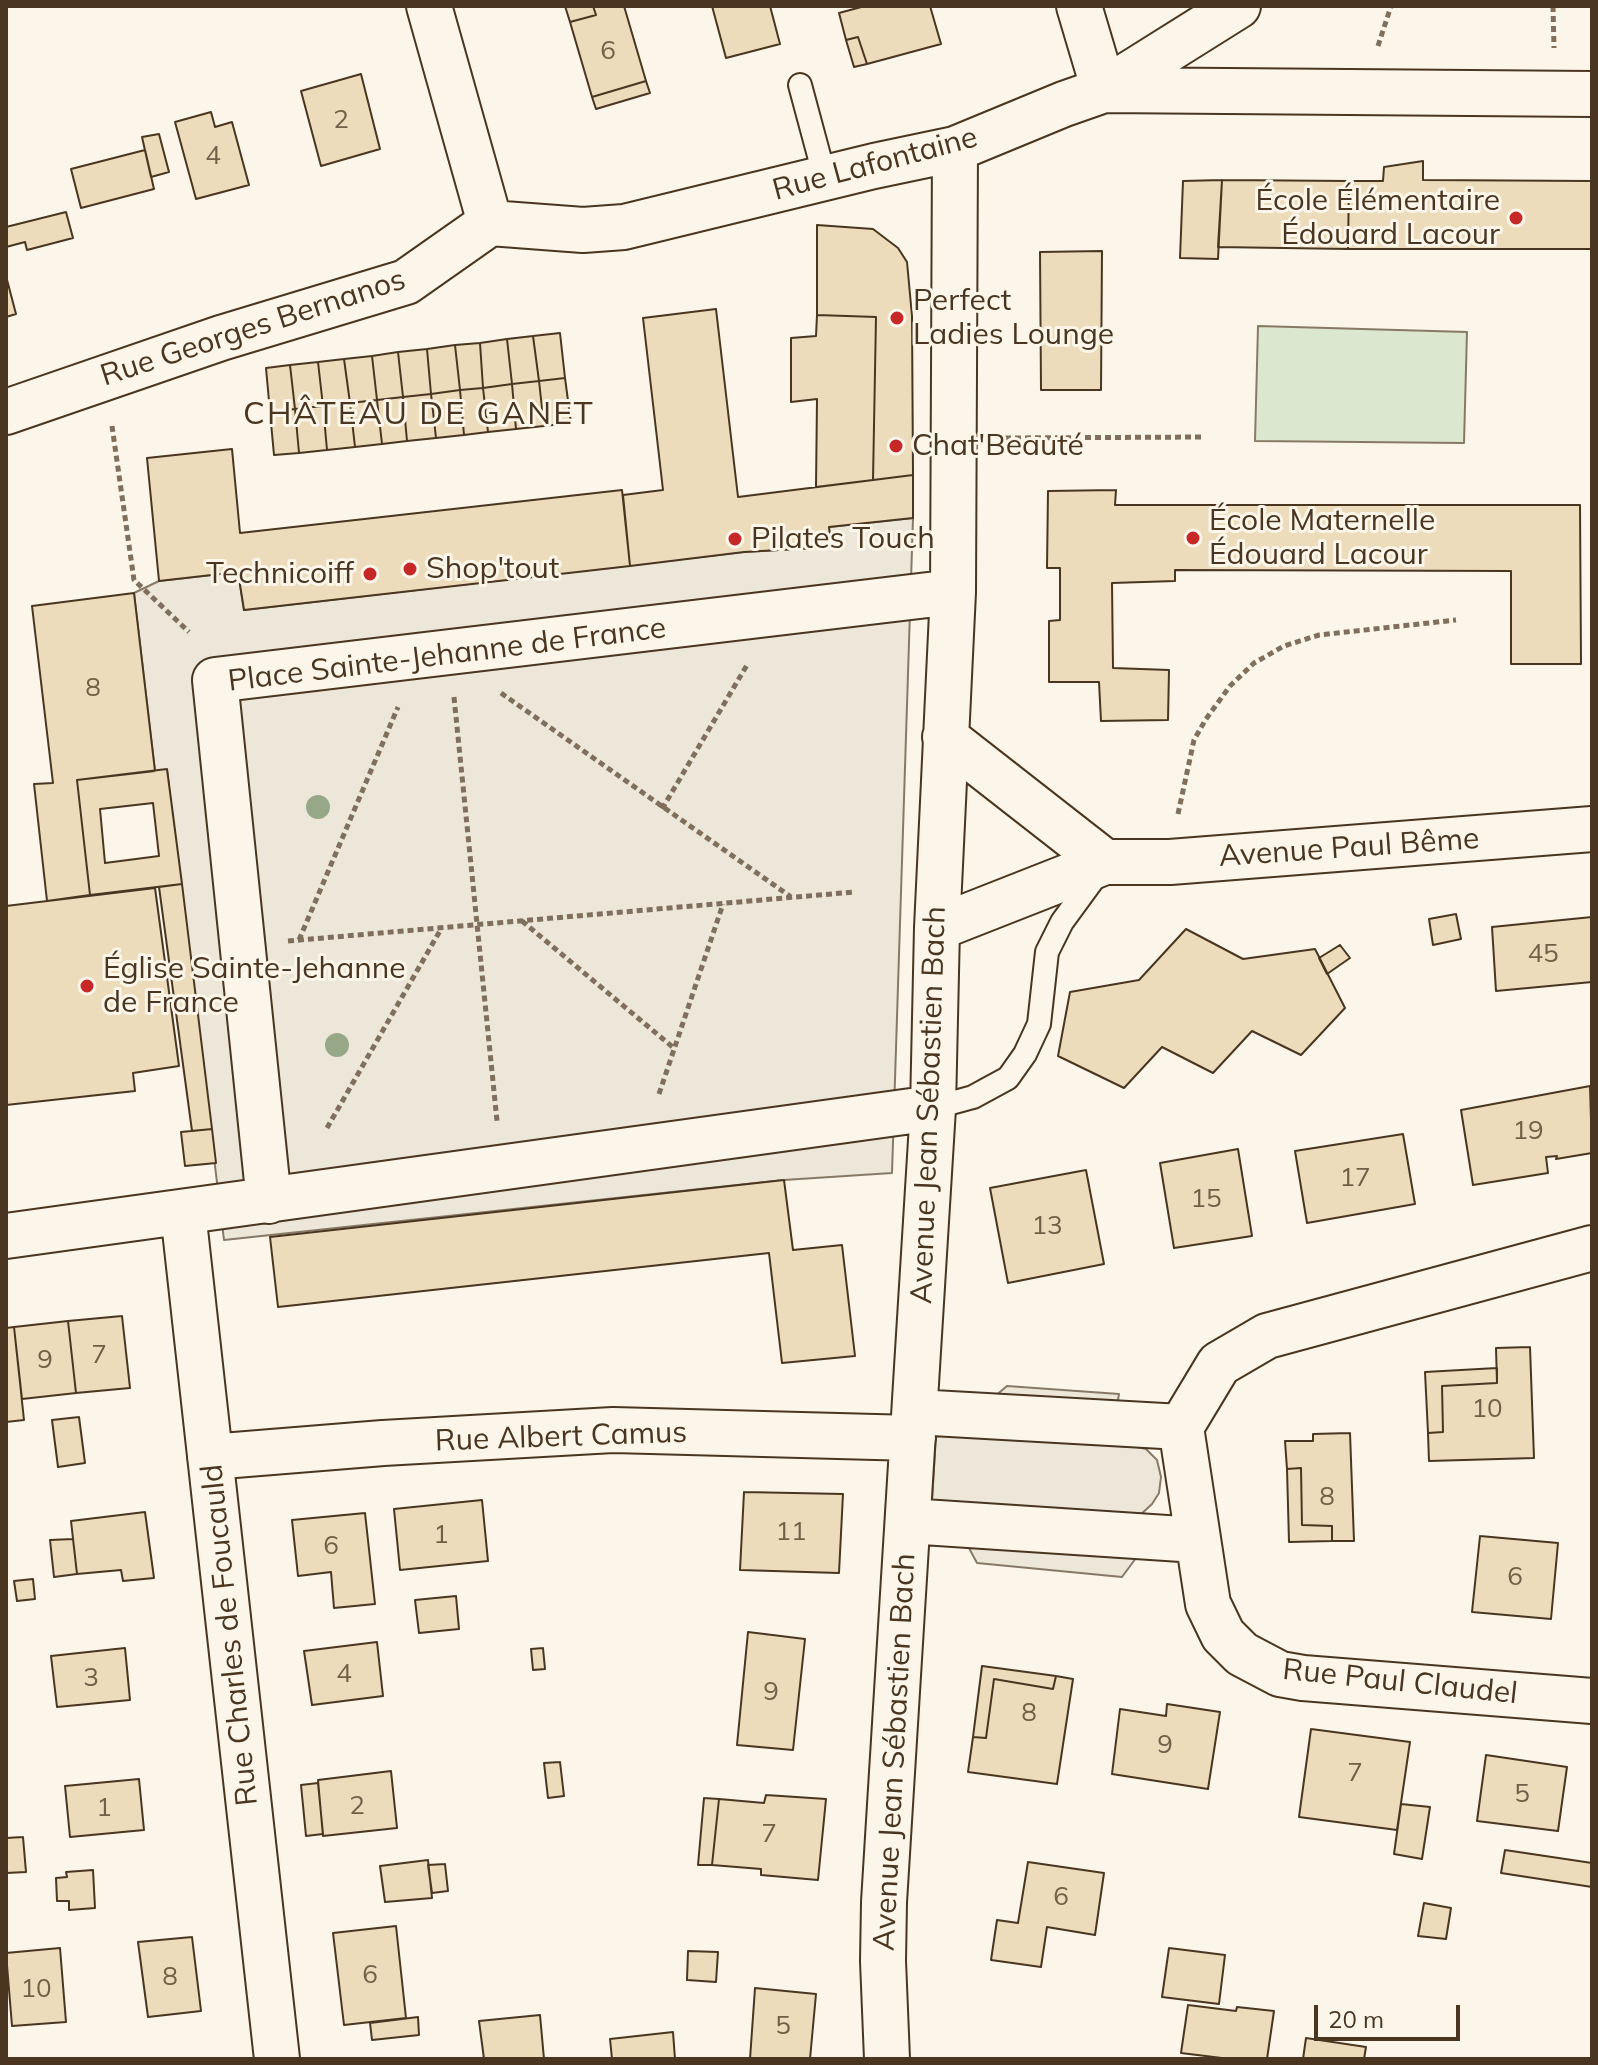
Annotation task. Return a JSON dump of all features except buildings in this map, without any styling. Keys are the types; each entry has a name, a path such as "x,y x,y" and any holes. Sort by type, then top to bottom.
{"street":[{"path":"429,6 490,223"},
{"path":"1079,6 1104,90 1238,6"},
{"name":"Rue Lafontaine","path":"490,223 583,230 624,227 955,149 1104,90 1592,94"},
{"name":"Avenue Jean Sébastien Bach","path":"887,2059 884,1902 933,1108 937,928 953,592 955,149"},
{"name":"Rue Georges Bernanos","path":"6,412 221,338 406,282 490,223"},
{"name":"Place Sainte-Jehanne de France","path":"269,1201 215,680 953,592"},
{"path":"945,737 1105,862"},
{"name":"Avenue Paul Bême","path":"937,928 1105,862 1170,862 1592,829"},
{"path":"6,1236 933,1108"},
{"name":"Rue Charles de Foucauld","path":"183,1212 277,2059"},
{"path":"914,1425 1181,1427 1219,1364 1267,1336 1592,1248"},
{"name":"Rue Albert Camus","path":"210,1457 383,1443 613,1430 914,1425"},
{"name":"Rue Paul Claudel","path":"1181,1427 1208,1604 1223,1635 1242,1654 1280,1674 1592,1701"},
{"path":"908,1521 1197,1540"}],"lane":[{"path":"800,85 825,178"},
{"path":"933,1108 973,1097 1008,1078 1025,1054 1039,1024 1047,952 1062,922 1105,862"}],"path":[{"path":"1378,46 1391,6"},
{"path":"105,378 134,580 189,632"},
{"path":"1005,438 1204,437"},
{"path":"1170,862 1194,740 1222,697 1254,663 1284,646 1319,635 1456,620"},
{"path":"449,652 502,1168"},
{"path":"662,809 751,658"},
{"path":"494,688 791,898"},
{"path":"299,940 402,699"},
{"path":"243,945 854,892"},
{"path":"659,1094 723,904"},
{"path":"522,921 675,1049"},
{"path":"327,1128 442,928"}],"green space":[{"path":"1258,326 1467,332 1464,443 1255,441"}],"shaded area":[{"path":"913,518 892,1173 784,1180 224,1240 167,770 155,771 134,593 159,581 238,572 244,610 744,552 830,547 829,527"},
{"path":"1007,1386 1119,1394 1111,1441 1146,1449 1157,1460 1161,1477 1159,1493 1138,1517 1139,1554 1122,1577 977,1563 947,1507 932,1501 936,1435 955,1430"}],"place":[{"name":"École Élémentaire Édouard Lacour","path":"1516,218"},
{"name":"Perfect Ladies Lounge","path":"897,318"},
{"name":"Chat'Beauté","path":"896,446"},
{"name":"École Maternelle Édouard Lacour","path":"1193,538"},
{"name":"Pilates Touch","path":"735,539"},
{"name":"Shop'tout","path":"410,569"},
{"name":"Technicoiff","path":"370,574"},
{"name":"Église Sainte-Jehanne de France","path":"87,986"}],"district":[{"name":"CHÂTEAU DE GANET","path":"419,414"}]}
